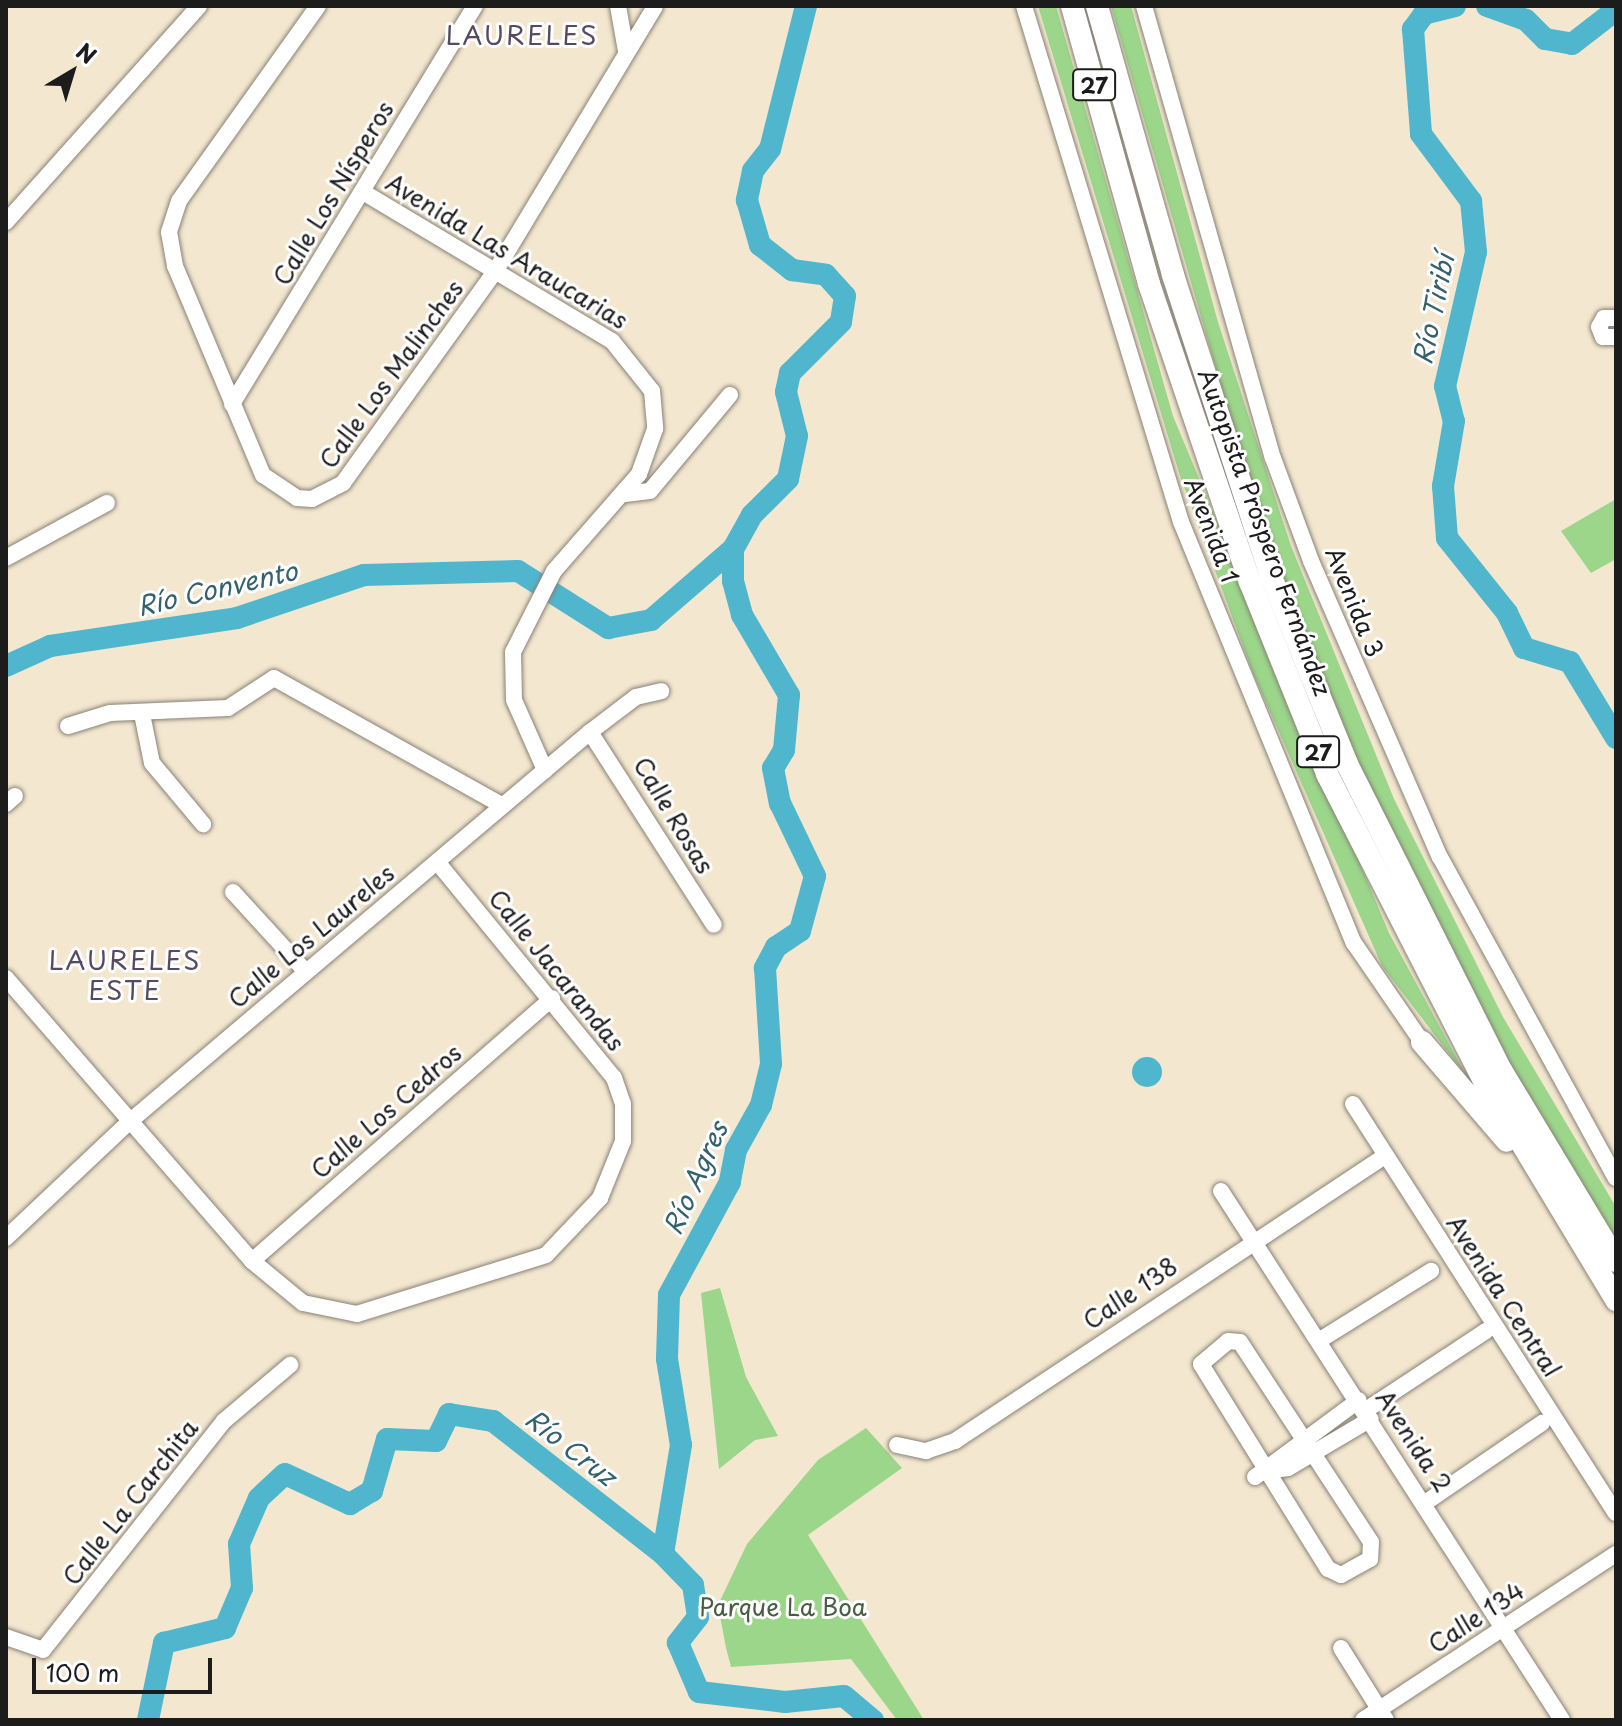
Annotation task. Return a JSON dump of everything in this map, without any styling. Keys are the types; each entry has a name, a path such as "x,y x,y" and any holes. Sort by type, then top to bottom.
{"highway":[{"name":"Autopista Próspero Fernández","path":"1072,6 1149,284 1250,582 1327,774 1393,912 1540,1180 1616,1300"},
{"name":"Autopista Próspero Fernández","path":"1097,6 1173,275 1256,530 1347,764 1501,1070 1616,1261"},
{"path":"1422,1042 1540,1180"}],"street":[{"path":"6,222 199,6"},
{"name":"Calle Los Malinches","path":"318,6 171,221 172,255 263,475 297,498 329,493 496,270 655,6"},
{"name":"Calle Los Nísperos","path":"232,404 475,6"},
{"path":"618,6 626,51"},
{"name":"Avenida 1","path":"1024,6 1181,522 1354,943 1422,1042"},
{"name":"Avenida 3","path":"1144,6 1224,294 1311,561 1435,848 1616,1178"},
{"name":"Avenida Las Araucarias","path":"363,192 622,348 648,381 654,436 625,494 549,579 534,604 510,679 545,770"},
{"path":"1615,339 1599,327 1604,318 1616,318"},
{"path":"625,494 650,491 730,395"},
{"path":"6,558 107,503"},
{"path":"68,726 92,715 228,708 274,678 332,706 503,806"},
{"name":"Calle Los Laureles","path":"6,1238 128,1123 590,732 636,697 661,691"},
{"path":"142,714 152,763 203,824"},
{"name":"Calle Rosas","path":"590,732 714,925"},
{"name":"Calle Jacarandas","path":"6,978 128,1123 252,1261 303,1303 350,1316 526,1266 563,1241 608,1184 625,1124 614,1078 552,998 437,862"},
{"path":"233,892 306,972"},
{"name":"Calle Los Cedros","path":"252,1261 552,998"},
{"name":"Avenida Central","path":"1353,1104 1616,1513"},
{"name":"Calle 138","path":"897,1445 926,1451 955,1441 1252,1239 1385,1156"},
{"name":"Avenida 2","path":"1221,1191 1366,1410 1562,1720"},
{"path":"1320,1340 1431,1271"},
{"path":"1261,1474 1314,1455 1366,1410 1486,1331"},
{"path":"1240,1342 1303,1438 1371,1542 1370,1559 1341,1575 1328,1569 1261,1474 1202,1358 1240,1342"},
{"name":"Calle La Carchita","path":"6,1637 43,1650 224,1421 290,1365"},
{"path":"1261,1474 1303,1438 1366,1410"},
{"path":"1425,1503 1542,1423"},
{"name":"Calle 134","path":"1363,1720 1382,1715 1616,1554"},
{"path":"1341,1648 1382,1715"}],"green space":[{"path":"1038,6 1056,6 1173,416 1389,933 1467,1077 1382,966 1253,673 1180,476"},
{"path":"1111,6 1131,6 1218,322 1291,546 1394,799 1503,1017 1616,1207 1616,1247 1527,1106 1361,771 1264,534"},
{"path":"1616,499 1616,559 1591,573 1561,531"},
{"path":"720,1288 746,1377 778,1436 755,1440 719,1469 701,1293"},
{"name":"Parque La Boa","path":"866,1428 902,1468 808,1535 924,1720 897,1720 851,1659 731,1667 726,1648 718,1605 747,1544 818,1460"}],"water":[{"path":"1147,1057 1158,1061 1162,1072 1158,1083 1147,1087 1136,1083 1132,1072 1136,1061"}],"waterway":[{"name":"Río Agres","path":"806,6 770,149 753,171 747,200 760,245 792,270 826,275 845,296 841,322 790,373 786,392 797,436 788,479 752,515 733,549 733,581 742,615 789,695 784,750 773,768 780,803 815,876 800,931 776,947 765,968 771,1064 761,1105 736,1150 730,1182 669,1295 667,1359 681,1445 663,1554 693,1585 698,1617 678,1643 699,1692 785,1702 844,1696 873,1720"},
{"name":"Río Tiribí","path":"1455,6 1424,14 1413,29 1421,134 1471,201 1476,252 1445,386 1454,421 1443,486 1447,538 1507,613 1524,648 1570,662 1616,738"},
{"name":"Río Tiribí","path":"1487,6 1526,20 1545,39 1572,44 1616,10"},
{"name":"Río Convento","path":"6,666 50,646 237,618 364,575 518,571 608,628 651,620 733,549"},
{"name":"Río Cruz","path":"148,1720 164,1643 225,1628 242,1588 239,1544 259,1498 285,1474 350,1504 372,1491 387,1439 436,1441 449,1414 493,1421 663,1554"}],"district":[{"name":"LAURELES","path":"522,35"},
{"name":"LAURELES ESTE","path":"125,975"}]}
